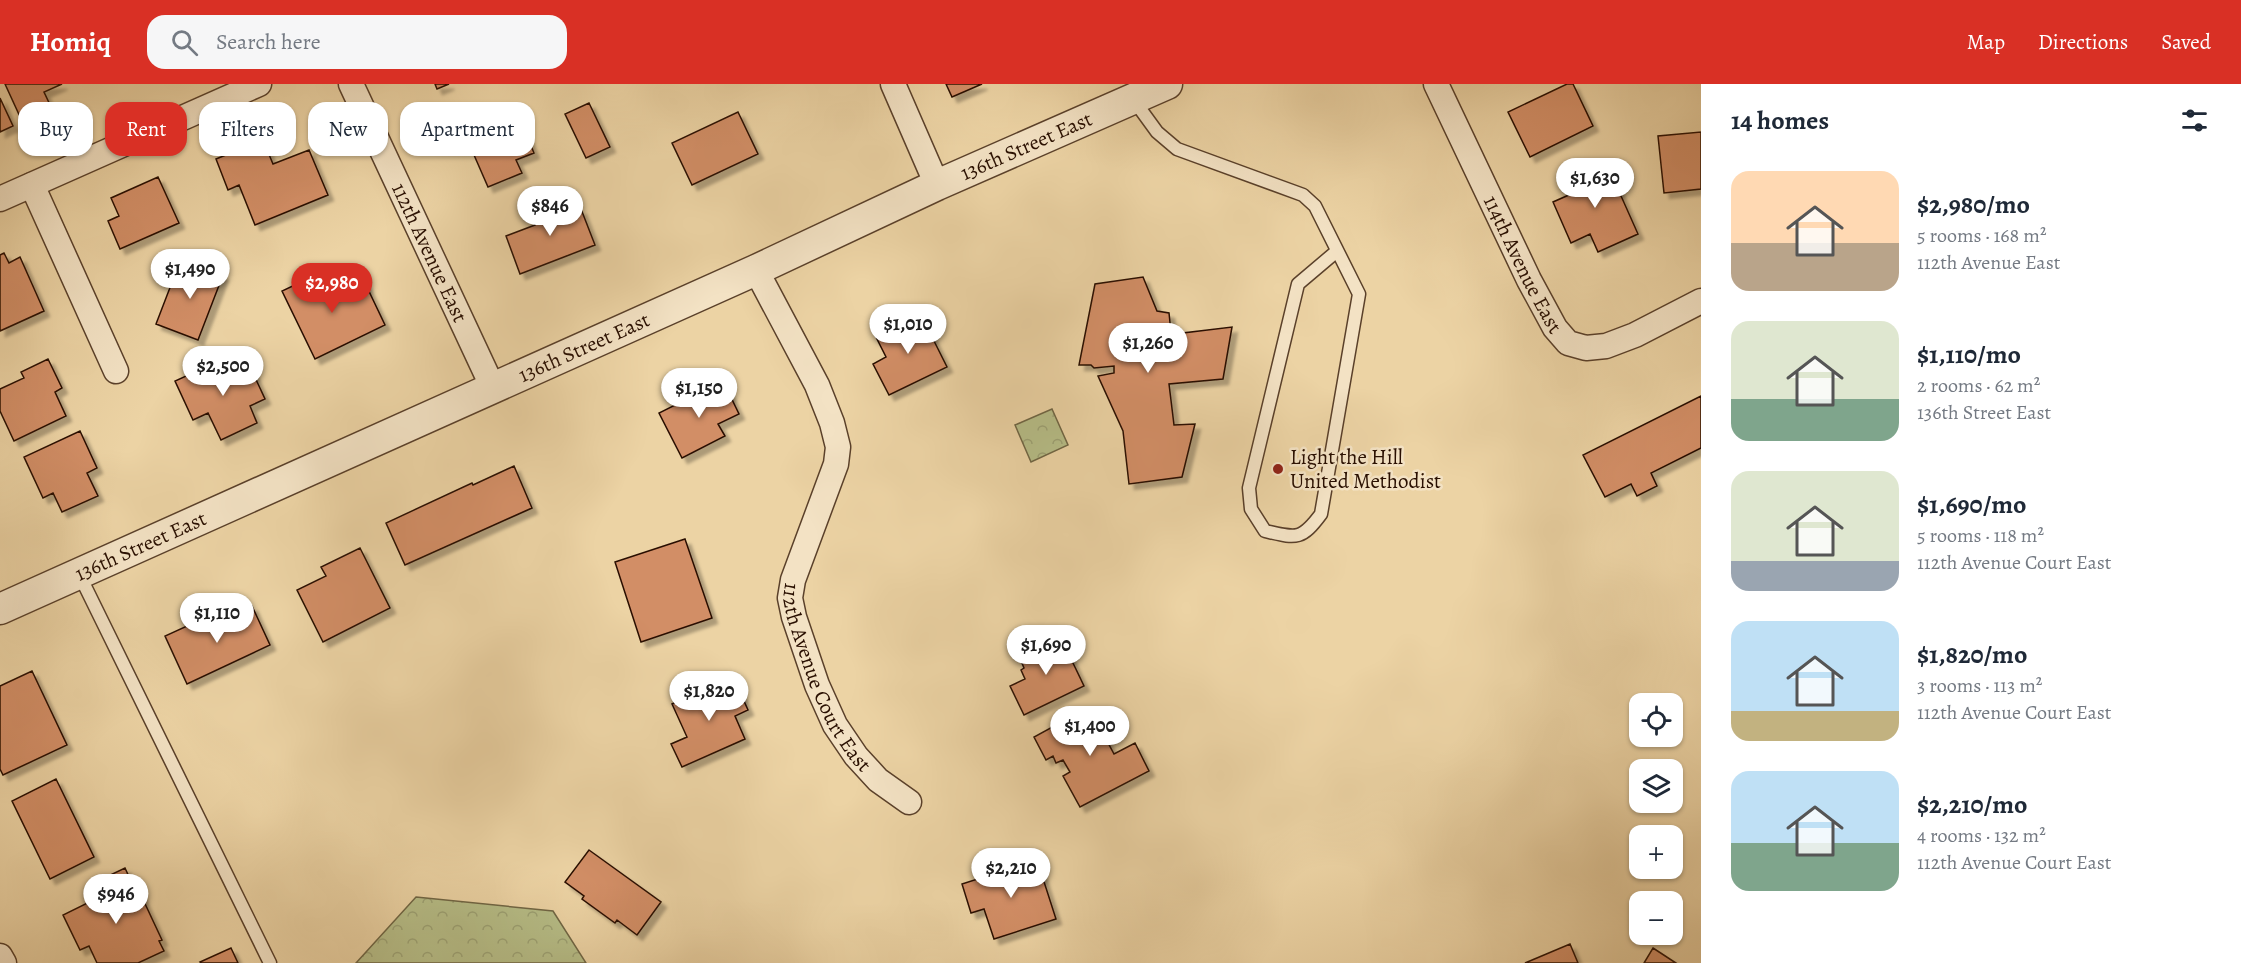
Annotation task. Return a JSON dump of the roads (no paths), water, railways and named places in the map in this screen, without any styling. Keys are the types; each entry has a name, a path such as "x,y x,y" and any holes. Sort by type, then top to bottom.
{"street":[{"path":"0,200 259,84"},
{"name":"112th Avenue East","path":"351,84 493,388"},
{"path":"893,84 937,185"},
{"name":"136th Street East","path":"0,609 756,270 937,185 1167,84"},
{"name":"114th Avenue East","path":"1436,84 1529,280 1555,328 1568,343 1586,348 1606,346 1635,335 1701,301"},
{"path":"32,185 116,371"},
{"name":"112th Avenue Court East","path":"756,270 817,385 832,423 838,447 836,464 793,580 790,598 794,617 817,685 835,725 856,756 878,780 909,801"},
{"path":"0,956 4,963"}],"lane":[{"path":"1132,99 1156,132 1177,149 1303,195 1315,206 1359,294 1322,514 1308,531 1291,537 1265,531 1251,509 1249,488 1298,284 1337,251"},
{"path":"79,574 270,963"}],"place":[{"name":"Light the Hill United Methodist","path":"1278,469"}]}
